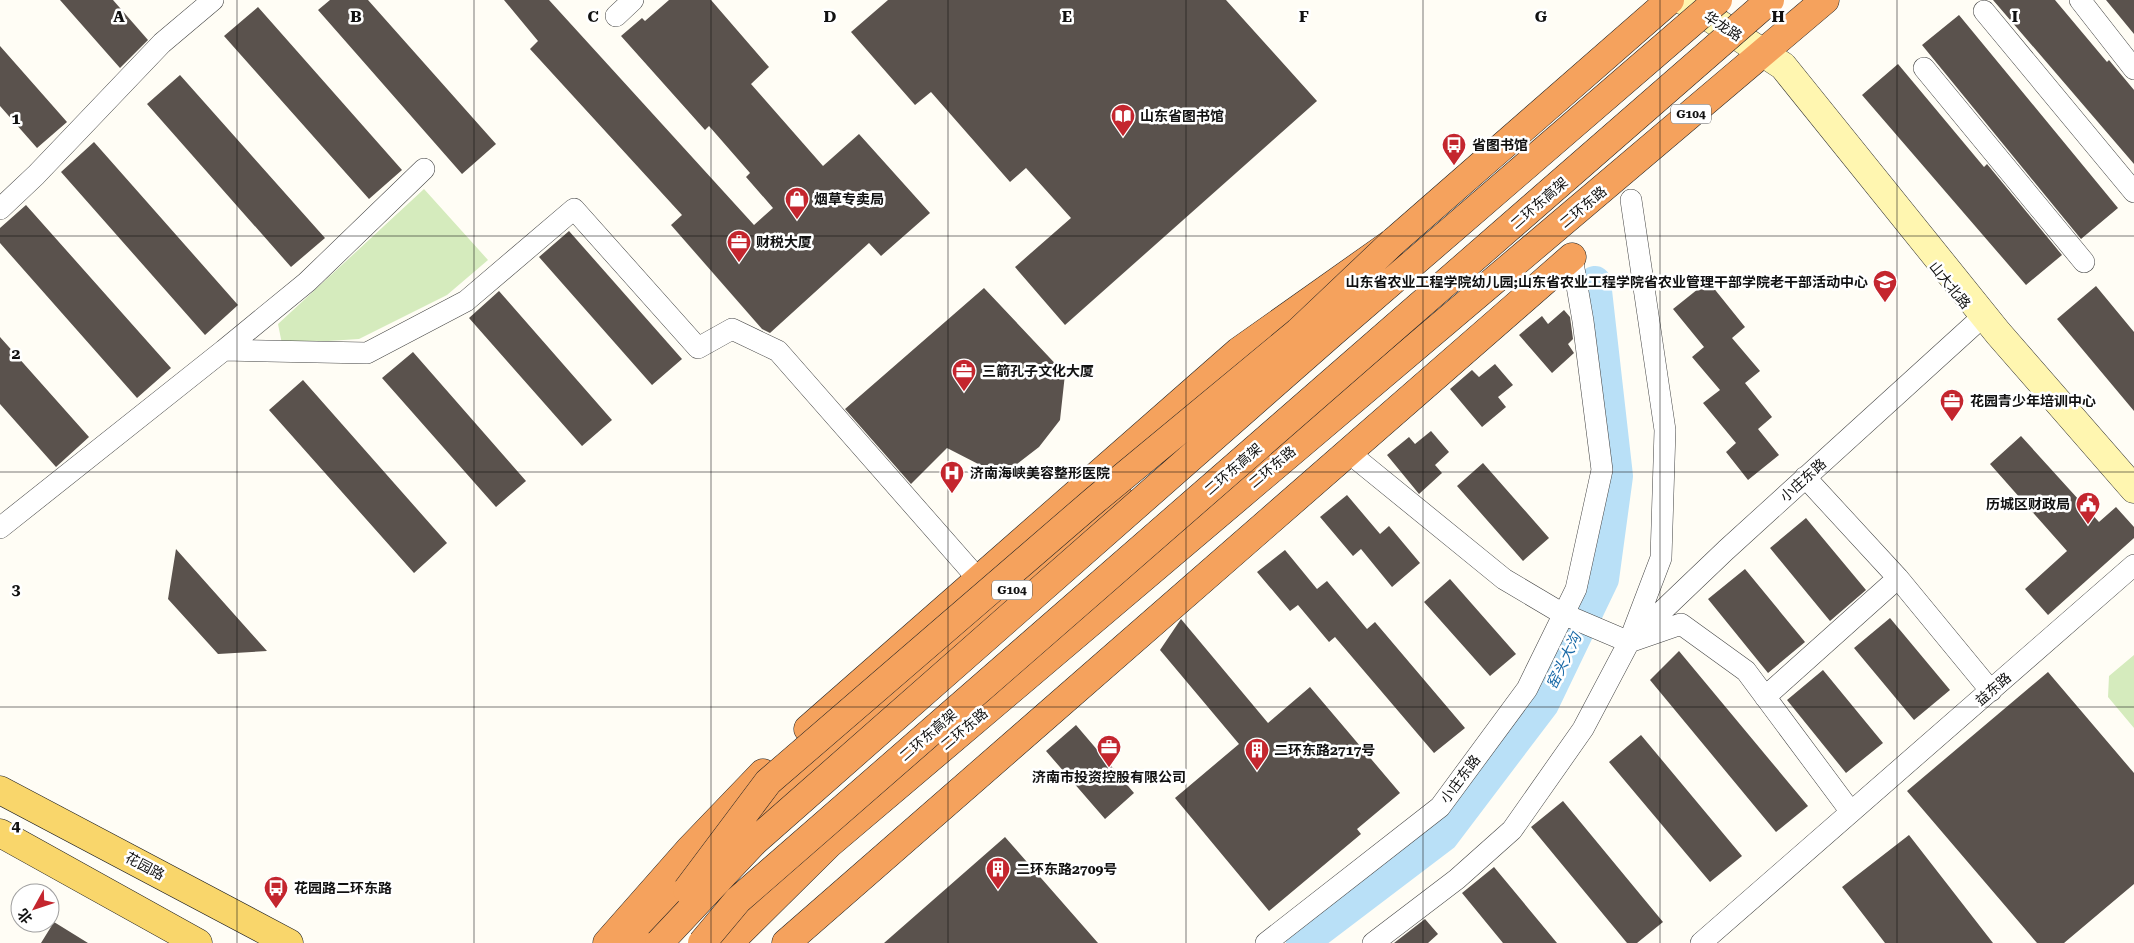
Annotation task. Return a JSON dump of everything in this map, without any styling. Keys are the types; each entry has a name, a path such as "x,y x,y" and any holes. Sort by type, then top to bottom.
{"highway":[{"name":"G104","path":"633,943 769,801 1341,307 1393,242 1670,0"},
{"path":"658,943 755,841 1330,334 1718,0"},
{"name":"二环东高架","path":"702,943 738,900 1770,0"},
{"name":"二环东路","path":"729,943 829,844 1288,453 1440,328 1619,175 1769,58 1824,0"},
{"path":"658,943 678,903 768,782 1095,500 1298,332 1393,242"},
{"path":"607,943 689,850 794,742 1238,351 1393,242"},
{"path":"786,943 1572,257"},
{"path":"742,943 1359,410 1440,328"}],"main road":[{"name":"华龙路","path":"1683,0 1769,58"},
{"name":"山大北路","path":"1769,58 1979,320 2134,502"},
{"name":"山大北路","path":"1769,58 1785,69 1998,333 2134,489"},
{"name":"花园路","path":"0,790 289,943"},
{"path":"0,832 198,943"}],"street":[{"path":"0,209 36,175 162,42 213,0"},
{"path":"616,16 633,0"},
{"path":"2080,0 2134,68"},
{"path":"1984,11 2134,192"},
{"path":"1924,68 2084,262"},
{"path":"0,528 307,282 424,169"},
{"path":"1373,943 1457,879 1512,830 1583,729 1629,642 1661,558 1665,430 1631,200"},
{"path":"224,350 367,352 466,301 574,208 698,348 732,329 778,351 979,580"},
{"name":"小庄东路","path":"1266,943 1440,807 1526,690 1576,589 1602,470 1583,321 1572,257"},
{"name":"小庄东路","path":"1629,642 1805,477 1979,320"},
{"path":"1348,452 1504,579 1564,614 1629,642 1680,624 1746,671 1851,812"},
{"path":"1805,477 1898,578 1991,690"},
{"name":"益东路","path":"1701,943 2134,565"},
{"path":"1765,697 1898,578"}],"green space":[{"path":"424,189 488,260 447,295 359,339 282,344 278,324"},
{"path":"2134,655 2134,728 2108,697 2109,676"}],"building":[{"path":"60,0 113,0 148,40 120,68"},
{"path":"330,0 368,0 496,144 462,174 318,10"},
{"path":"504,0 549,0 754,225 773,208 746,177 750,173 709,126 705,130 621,36 642,18 645,21 669,0 711,0 769,67 751,84 823,166 859,134 930,213 881,256 869,243 770,333 762,329 671,225 682,215 530,49 538,41"},
{"name":"山东省图书馆","path":"888,0 1226,0 1317,101 1065,325 1015,267 1071,218 1026,168 1010,182 931,92 915,105 851,32"},
{"path":"1993,0 2055,0 2107,62 2109,60 2134,90 2134,164"},
{"path":"2106,0 2134,0 2134,34"},
{"path":"258,7 402,170 369,199 224,36"},
{"path":"1959,15 2118,208 2081,239 1922,45"},
{"path":"0,46 67,122 37,148 0,106"},
{"path":"1898,64 1984,167 1987,164 2062,255 2026,285 1862,95"},
{"path":"180,75 325,238 291,267 147,104"},
{"path":"94,142 238,305 205,335 61,172"},
{"path":"26,205 171,368 137,398 0,243 0,228"},
{"path":"569,231 682,359 652,385 539,257"},
{"path":"1708,281 1745,327 1732,338 1760,371 1745,383 1772,417 1758,429 1779,455 1748,480 1726,452 1736,443 1703,403 1720,390 1692,357 1704,347 1673,309"},
{"path":"2096,286 2134,332 2134,411 2057,319"},
{"name":"三箭孔子文化大厦","path":"984,288 1065,374 1060,420 1039,447 1013,467 986,468 947,448 911,484 845,409"},
{"path":"499,291 612,420 582,446 469,318"},
{"path":"1564,310 1570,317 1573,339 1568,344 1574,353 1552,373 1519,335 1542,316 1548,324"},
{"path":"0,337 89,437 56,467 0,404"},
{"path":"413,352 526,481 496,507 382,378"},
{"path":"1495,364 1513,385 1498,397 1506,407 1482,427 1450,389 1472,370 1479,377"},
{"path":"303,380 447,543 414,573 269,410"},
{"path":"1431,431 1449,452 1435,465 1442,473 1419,494 1387,455 1409,437 1415,444"},
{"name":"历城区财政局","path":"2021,436 2099,522 2116,507 2134,527 2134,538 2048,615 2025,589 2067,551 1990,464"},
{"path":"1483,463 1549,538 1523,561 1457,486"},
{"path":"1347,495 1380,534 1389,526 1420,563 1392,587 1361,549 1353,556 1320,517"},
{"path":"1806,518 1866,590 1830,621 1770,548"},
{"path":"176,549 267,651 218,654 168,599"},
{"path":"1285,550 1317,589 1327,581 1367,629 1375,622 1465,728 1434,753 1335,637 1329,642 1298,605 1290,611 1257,572"},
{"path":"1745,569 1805,642 1768,673 1708,599"},
{"path":"1450,579 1516,654 1490,676 1424,602"},
{"path":"1890,618 1950,690 1914,720 1854,648"},
{"name":"二环东路2717号","path":"1181,619 1268,723 1310,687 1400,793 1357,829 1361,834 1269,911 1175,798 1239,744 1160,650"},
{"path":"1679,651 1808,806 1776,832 1650,680"},
{"path":"1823,670 1883,743 1846,773 1787,700"},
{"path":"2048,672 2134,773 2134,884 2064,943 2037,943 1907,791"},
{"path":"1076,725 1134,793 1105,819 1046,751"},
{"path":"1641,735 1742,856 1710,882 1609,762"},
{"path":"1563,801 1663,922 1637,943 1627,943 1531,827"},
{"path":"1909,835 1993,943 1885,943 1842,887"},
{"name":"二环东路2709号","path":"1005,837 1098,943 884,943"},
{"path":"1494,867 1557,943 1503,943 1462,893"},
{"path":"1425,919 1438,934 1428,943 1394,943"},
{"path":"60,926 88,943 41,943 47,933 60,933"}],"waterway":[{"name":"窑头大沟","path":"1302,943 1443,836 1543,704 1603,579 1617,476 1595,282"}],"place":[{"name":"山东省图书馆","path":"1123,137"},
{"name":"省图书馆","path":"1454,166"},
{"name":"烟草专卖局","path":"797,220"},
{"name":"财税大厦","path":"739,263"},
{"name":"山东省农业工程学院幼儿园;山东省农业工程学院省农业管理干部学院老干部活动中心","path":"1885,303"},
{"name":"三箭孔子文化大厦","path":"964,392"},
{"name":"花园青少年培训中心","path":"1952,422"},
{"name":"济南海峡美容整形医院","path":"952,494"},
{"name":"历城区财政局","path":"2088,525"},
{"name":"济南市投资控股有限公司","path":"1109,768"},
{"name":"二环东路2717号","path":"1257,771"},
{"name":"二环东路2709号","path":"998,890"},
{"name":"花园路二环东路","path":"276,909"}]}
